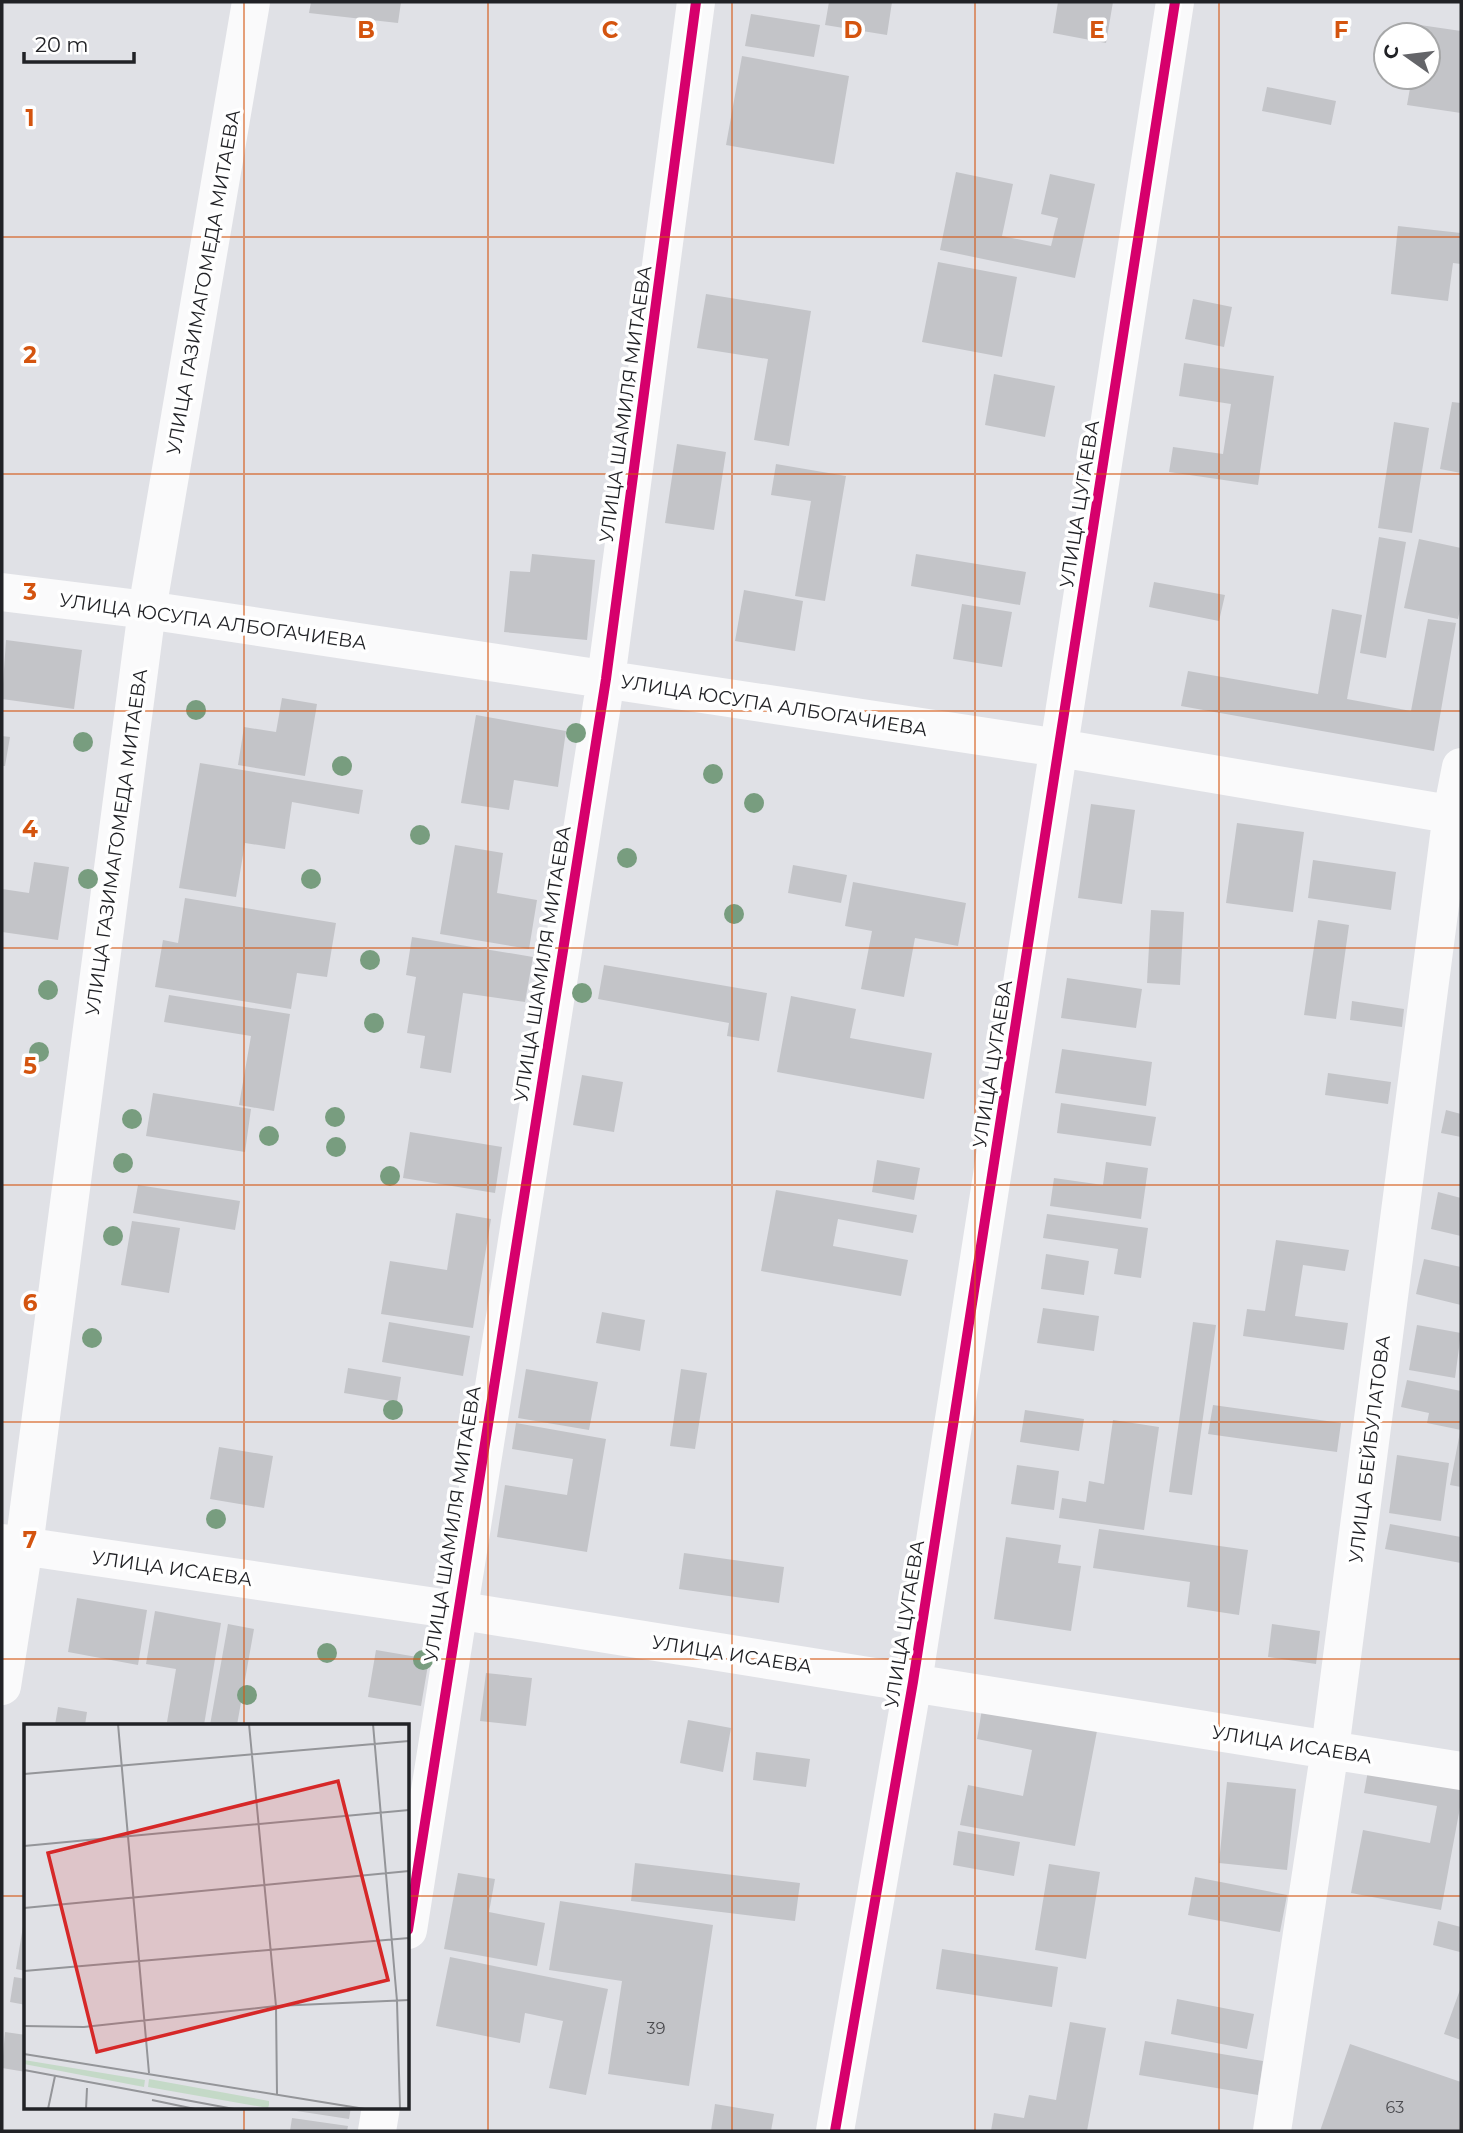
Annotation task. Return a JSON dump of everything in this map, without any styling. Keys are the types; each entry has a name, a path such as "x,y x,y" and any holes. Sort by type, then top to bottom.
{"street":[{"name":"УЛИЦА ГАЗИМАГОМЕДА МИТАЕВА","path":"2,1686 13,1544 147,610 251,2"},
{"name":"УЛИЦА ШАМИЛЯ МИТАЕВА","path":"410,1917 456,1610 606,679 696,2"},
{"name":"УЛИЦА ЦУГАЕВА","path":"835,2131 913,1682 1175,2"},
{"name":"УЛИЦА ЮСУПА АЛБОГАЧИЕВА","path":"2,592 147,610 1059,748 1457,814"},
{"name":"УЛИЦА БЕЙБУЛАТОВА","path":"1272,2131 1330,1749 1457,814 1461,767"},
{"name":"УЛИЦА ИСАЕВА","path":"13,1544 456,1610 1461,1772"},
{"path":"377,2131 381,2108"}],"building":[{"path":"311,2 401,2 398,23 309,13"},
{"path":"829,2 892,2 887,35 825,25"},
{"path":"1058,2 1113,2 1106,43 1053,33"},
{"path":"751,14 820,25 814,57 745,46"},
{"path":"1442,28 1461,31 1461,113 1407,105 1410,91 1442,91"},
{"path":"742,56 849,76 834,164 726,145"},
{"path":"1267,87 1336,101 1331,125 1262,111"},
{"path":"956,172 1013,184 1002,236 1051,246 1058,218 1041,214 1050,174 1095,184 1075,278 940,250"},
{"path":"1398,226 1461,233 1461,264 1453,263 1448,301 1391,294"},
{"path":"938,262 1017,277 1002,357 922,342"},
{"path":"706,294 811,311 789,446 754,440 768,359 697,348"},
{"path":"1193,299 1232,307 1224,347 1185,339"},
{"path":"1184,363 1274,376 1258,485 1169,472 1173,447 1223,454 1231,404 1179,396"},
{"path":"994,374 1055,386 1045,437 985,425"},
{"path":"1452,402 1461,403 1461,473 1440,469"},
{"path":"1394,422 1429,428 1412,533 1378,528"},
{"path":"677,444 726,452 714,530 665,523"},
{"path":"776,464 846,476 825,601 795,596 811,501 771,495"},
{"path":"1379,537 1406,542 1386,658 1360,653"},
{"path":"1419,539 1461,548 1461,605 1458,619 1404,608"},
{"path":"532,554 595,560 587,640 504,632 510,571 530,572"},
{"path":"916,554 1026,572 1020,605 911,586"},
{"path":"1154,582 1225,595 1219,621 1149,607"},
{"path":"744,590 803,601 795,651 735,641"},
{"path":"962,604 1012,612 1002,667 953,659"},
{"path":"1332,609 1362,615 1347,699 1411,711 1428,619 1456,623 1434,751 1181,706 1188,671 1318,694"},
{"path":"6,640 82,650 74,709 2,699"},
{"path":"282,698 317,704 305,776 238,765 244,727 276,732"},
{"path":"476,715 566,731 558,787 514,780 509,810 461,803"},
{"path":"2,736 10,737 5,766 2,766"},
{"path":"200,763 363,790 359,814 292,802 285,849 245,843 236,897 179,888"},
{"path":"1091,804 1135,810 1122,904 1078,898"},
{"path":"1237,823 1304,832 1293,912 1226,903"},
{"path":"455,845 503,853 497,893 537,900 529,949 440,934"},
{"path":"1313,860 1396,872 1391,910 1308,898"},
{"path":"34,862 69,867 58,940 2,932 2,889 29,893"},
{"path":"793,865 847,875 841,903 788,893"},
{"path":"853,882 966,903 958,946 915,938 904,997 861,989 872,931 845,926"},
{"path":"185,898 336,923 327,977 297,973 291,1009 155,987 163,940 178,943"},
{"path":"1151,910 1184,912 1180,985 1147,983"},
{"path":"1318,920 1349,925 1336,1019 1304,1015"},
{"path":"412,937 533,957 525,1002 463,993 451,1073 420,1068 425,1036 407,1033 416,977 406,975"},
{"path":"604,965 767,993 759,1041 727,1036 729,1023 598,999"},
{"path":"1067,978 1142,989 1136,1028 1061,1018"},
{"path":"169,995 290,1014 274,1111 239,1105 251,1036 164,1022"},
{"path":"791,996 856,1009 850,1038 932,1053 924,1099 777,1072"},
{"path":"1352,1001 1404,1009 1402,1027 1350,1020"},
{"path":"1062,1049 1152,1062 1146,1106 1055,1093"},
{"path":"1328,1073 1391,1082 1388,1104 1325,1095"},
{"path":"582,1075 623,1082 614,1132 573,1125"},
{"path":"153,1093 251,1109 245,1152 146,1136"},
{"path":"1061,1103 1156,1117 1151,1146 1057,1133"},
{"path":"1446,1110 1461,1114 1461,1137 1441,1133"},
{"path":"410,1132 502,1147 495,1193 403,1178"},
{"path":"877,1160 920,1168 914,1200 872,1192"},
{"path":"1106,1162 1148,1168 1141,1219 1050,1206 1054,1178 1103,1185"},
{"path":"138,1185 240,1201 235,1230 133,1213"},
{"path":"776,1190 917,1215 913,1233 838,1219 833,1246 908,1260 901,1296 761,1271"},
{"path":"1438,1192 1461,1198 1461,1236 1431,1229"},
{"path":"456,1213 491,1219 473,1328 381,1314 390,1261 447,1270"},
{"path":"1047,1214 1148,1228 1141,1278 1114,1274 1118,1249 1043,1238"},
{"path":"132,1221 180,1228 169,1293 121,1285"},
{"path":"1276,1240 1349,1250 1345,1271 1303,1265 1295,1316 1348,1323 1344,1350 1243,1336 1247,1309 1265,1311"},
{"path":"1046,1254 1089,1261 1084,1295 1041,1289"},
{"path":"1424,1259 1461,1267 1461,1305 1416,1294"},
{"path":"1043,1308 1099,1316 1094,1351 1037,1343"},
{"path":"602,1312 645,1320 640,1351 596,1343"},
{"path":"389,1322 470,1336 463,1376 382,1362"},
{"path":"1193,1322 1216,1325 1192,1495 1169,1492"},
{"path":"1417,1325 1461,1333 1455,1378 1409,1370"},
{"path":"348,1368 401,1377 397,1402 344,1393"},
{"path":"526,1369 598,1382 589,1430 518,1418"},
{"path":"681,1369 707,1373 695,1449 670,1446"},
{"path":"1407,1380 1461,1391 1461,1430 1427,1423 1429,1413 1401,1407"},
{"path":"1213,1405 1341,1423 1337,1452 1208,1434"},
{"path":"1025,1410 1084,1419 1079,1451 1020,1442"},
{"path":"1113,1420 1159,1427 1144,1530 1059,1518 1062,1498 1086,1502 1089,1481 1104,1484"},
{"path":"516,1423 606,1439 587,1552 497,1537 505,1485 567,1495 573,1459 512,1449"},
{"path":"1461,1432 1461,1487 1450,1485"},
{"path":"219,1447 273,1456 264,1508 210,1499"},
{"path":"1397,1455 1449,1463 1441,1521 1389,1513"},
{"path":"1017,1465 1059,1471 1054,1510 1011,1504"},
{"path":"1390,1524 1461,1537 1461,1563 1385,1549"},
{"path":"1099,1529 1248,1550 1239,1615 1187,1607 1190,1582 1093,1568"},
{"path":"1006,1537 1061,1545 1058,1563 1081,1566 1071,1631 994,1619"},
{"path":"684,1553 784,1567 779,1603 679,1589"},
{"path":"77,1598 147,1610 138,1665 68,1652"},
{"path":"155,1611 221,1623 204,1724 167,1722 176,1669 146,1664"},
{"path":"228,1624 254,1629 237,1724 210,1724"},
{"path":"1272,1624 1320,1631 1316,1664 1268,1657"},
{"path":"376,1650 429,1659 421,1706 368,1697"},
{"path":"486,1673 532,1678 526,1726 480,1721"},
{"path":"58,1707 87,1712 85,1724 55,1724"},
{"path":"982,1709 1097,1731 1075,1846 960,1825 968,1785 1023,1796 1032,1750 977,1739"},
{"path":"688,1720 731,1728 723,1772 680,1763"},
{"path":"756,1752 810,1759 806,1787 753,1780"},
{"path":"1369,1765 1461,1782 1461,1802 1441,1910 1351,1893 1363,1830 1430,1843 1437,1806 1364,1793"},
{"path":"1227,1782 1296,1789 1287,1870 1219,1863"},
{"path":"958,1831 1020,1842 1014,1876 953,1865"},
{"path":"635,1863 800,1883 795,1921 631,1901"},
{"path":"1049,1864 1100,1872 1086,1959 1035,1950"},
{"path":"458,1873 495,1879 489,1912 545,1923 537,1966 444,1949"},
{"path":"1195,1877 1287,1895 1280,1932 1188,1915"},
{"path":"560,1901 713,1925 689,2086 608,2074 622,1981 549,1970"},
{"path":"24,1920 24,1971 16,1969"},
{"path":"1438,1921 1461,1927 1460,1952 1433,1945"},
{"path":"942,1949 1058,1967 1052,2007 936,1989"},
{"path":"450,1957 608,1989 586,2095 549,2088 563,2021 525,2013 520,2043 436,2026"},
{"path":"14,1977 24,1979 24,2005 10,2002"},
{"path":"1461,1987 1461,2040 1444,2034"},
{"path":"1177,1999 1254,2014 1247,2049 1171,2034"},
{"path":"1070,2022 1106,2028 1087,2131 991,2131 994,2113 1024,2118 1029,2095 1056,2100"},
{"path":"5,2032 24,2035 24,2072 2,2068"},
{"path":"1145,2041 1263,2061 1258,2095 1139,2075"},
{"path":"1350,2044 1461,2082 1461,2131 1320,2131"},
{"path":"715,2104 774,2114 771,2131 711,2131"},
{"path":"290,2108 351,2108 349,2119"},
{"path":"292,2118 348,2126 347,2131 290,2131"}],"cycle path":[{"path":"410,1917 606,679 696,2"},
{"path":"835,2131 913,1682 1175,2"}]}
